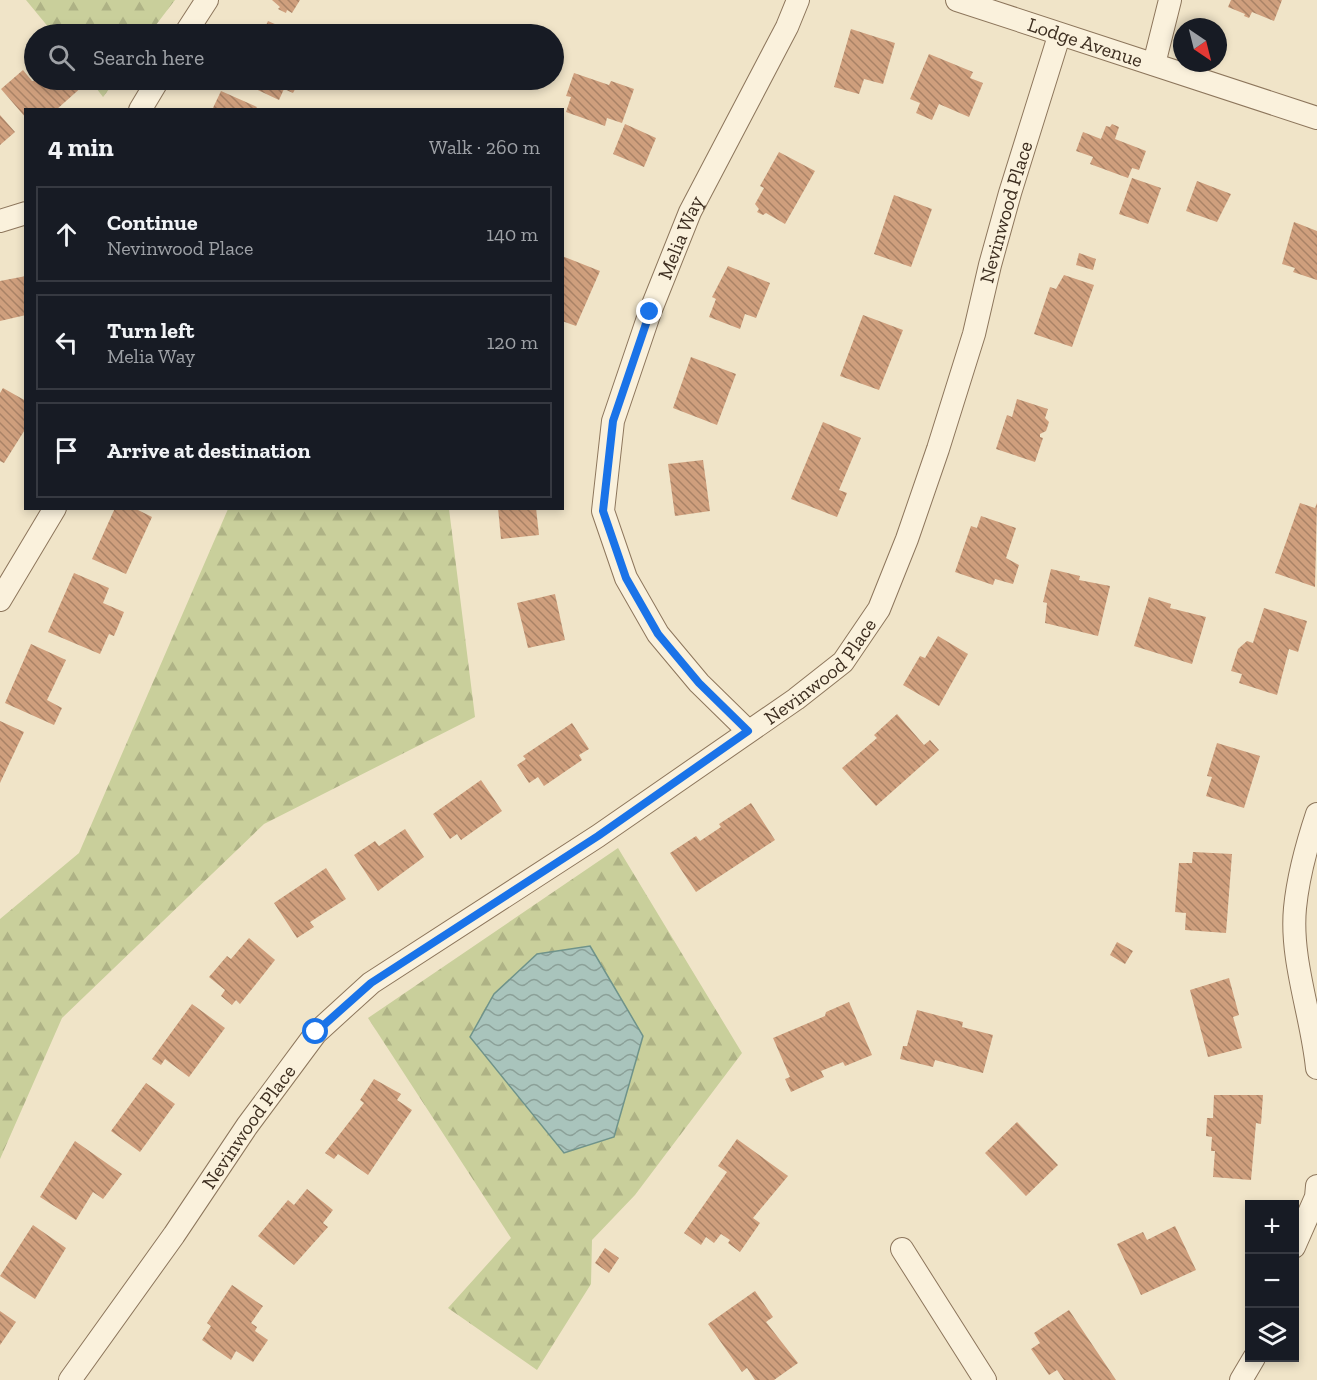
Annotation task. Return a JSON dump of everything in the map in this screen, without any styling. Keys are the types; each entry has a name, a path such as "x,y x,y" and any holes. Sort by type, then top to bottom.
{"street":[{"path":"191,24 207,0"},
{"name":"Melia Way","path":"748,731 699,683 658,634 626,578 603,511 613,421 650,312 690,212 787,27 798,0"},
{"name":"Lodge Avenue","path":"957,0 1059,36 1154,64 1317,118"},
{"path":"1154,64 1170,0"},
{"name":"Nevinwood Place","path":"70,1380 174,1235 247,1126 316,1032 371,983 588,843 796,699 843,662 879,609 907,539 974,334 1004,214 1059,36"},
{"path":"141,108 152,90"},
{"path":"0,221 24,214"},
{"path":"0,600 54,510"},
{"path":"1317,814 1308,840 1295,909 1299,969 1317,1068"},
{"path":"1299,1236 1316,1197 1317,1186"},
{"path":"902,1249 985,1380"},
{"path":"1241,1380 1252,1362"}],"green space":[{"path":"26,0 175,0 157,24 46,24"},
{"path":"98,90 108,90 103,97"},
{"path":"228,510 449,510 475,717 264,824 62,1018 0,1159 0,919 79,853"},
{"path":"618,848 742,1053 635,1195 592,1240 591,1284 537,1370 448,1308 511,1238 368,1018","holes":["622,1102 614,1137 564,1153"]}],"water":[{"path":"590,946 643,1036 614,1137 564,1153 470,1037 494,994 537,954"}],"building":[{"path":"272,0 300,0 292,13 287,10 286,13 278,9 280,7"},
{"path":"1231,0 1282,0 1274,21 1252,12 1249,18 1244,16 1245,14 1228,7"},
{"path":"851,29 895,43 883,84 864,79 859,94 834,87"},
{"path":"929,54 973,72 970,78 983,83 969,117 939,104 932,120 916,113 920,103 910,99"},
{"path":"23,70 24,90 78,90 58,108 24,108 24,116 1,89"},
{"path":"574,73 609,85 611,81 634,89 622,123 607,118 605,126 566,112 571,97 566,96"},
{"path":"258,90 284,90 279,100"},
{"path":"221,91 257,107 256,108 213,108"},
{"path":"0,115 15,132 0,145"},
{"path":"625,124 656,138 644,167 613,154"},
{"path":"1112,124 1119,127 1115,139 1146,151 1139,170 1132,168 1128,178 1090,164 1093,157 1076,151 1083,132 1101,139 1106,126 1110,127"},
{"path":"779,152 815,171 785,224 766,213 763,215 757,212 759,209 755,204 764,188 760,186"},
{"path":"1132,178 1161,188 1148,224 1119,214"},
{"path":"1197,181 1231,194 1217,222 1186,211"},
{"path":"894,195 932,209 911,267 874,254"},
{"path":"1294,222 1317,231 1317,280 1293,272 1295,268 1282,264"},
{"path":"1079,253 1096,259 1093,270 1076,265"},
{"path":"564,257 600,271 576,326 564,322"},
{"path":"728,266 770,283 756,318 745,314 740,329 709,317 716,299 712,297"},
{"path":"1064,275 1094,285 1072,347 1034,334 1050,287 1056,289"},
{"path":"24,276 24,315 0,321 0,281"},
{"path":"863,315 903,330 879,390 840,376"},
{"path":"691,357 736,374 717,425 673,408"},
{"path":"3,388 24,400 24,431 4,463 0,461 0,393"},
{"path":"1017,399 1048,409 1045,418 1049,422 1046,431 1040,434 1043,438 1035,462 996,449 1007,415 1012,417"},
{"path":"823,422 861,438 839,490 847,493 837,517 791,499"},
{"path":"703,460 710,511 675,516 668,464"},
{"path":"1300,503 1315,508 1317,503 1315,587 1275,573"},
{"path":"114,510 138,510 152,517 126,574 92,559"},
{"path":"498,510 536,510 539,535 501,539"},
{"path":"981,516 1016,528 1006,558 1019,565 1013,584 995,579 993,585 955,572 971,526 977,528"},
{"path":"1051,569 1080,576 1079,580 1110,586 1098,636 1045,623 1047,603 1043,602"},
{"path":"74,573 109,588 103,603 124,612 114,636 109,634 100,654 48,632"},
{"path":"555,594 565,640 528,648 517,603"},
{"path":"1149,597 1171,604 1170,608 1206,617 1192,664 1134,646"},
{"path":"1264,608 1307,621 1298,652 1289,649 1277,695 1239,683 1242,674 1231,671 1238,649 1247,641 1253,643"},
{"path":"938,636 968,654 939,706 903,685 920,656 925,658"},
{"path":"31,644 66,660 47,700 62,708 54,725 5,703"},
{"path":"897,714 924,745 930,740 939,750 876,806 842,768 877,738 874,735"},
{"path":"0,721 24,732 0,783"},
{"path":"572,723 589,749 579,755 582,760 544,786 538,777 529,783 517,765 526,759 523,756"},
{"path":"1217,743 1260,756 1244,808 1206,796 1212,777 1207,776"},
{"path":"481,780 502,811 461,840 457,834 450,839 433,814"},
{"path":"751,803 775,840 696,892 670,853 696,836 700,841 721,827 719,824"},
{"path":"405,829 424,857 378,891 354,855 375,841 379,846"},
{"path":"1193,852 1232,854 1226,933 1185,930 1186,913 1175,912 1179,863 1192,863"},
{"path":"326,868 346,899 310,922 314,927 297,938 274,903"},
{"path":"249,938 275,960 240,1004 236,1000 232,1005 221,996 225,990 209,977 227,956 231,959"},
{"path":"1117,942 1133,951 1125,964 1110,955"},
{"path":"1229,978 1239,1015 1233,1017 1242,1048 1208,1057 1190,990"},
{"path":"849,1002 872,1055 845,1066 843,1062 821,1071 824,1077 791,1092 785,1079 790,1077 773,1038 825,1016 826,1012"},
{"path":"192,1004 225,1028 189,1077 165,1059 161,1065 152,1059"},
{"path":"917,1010 963,1022 962,1027 993,1035 983,1073 935,1060 933,1067 900,1059 903,1046 907,1046"},
{"path":"374,1079 401,1094 397,1100 412,1110 368,1175 338,1154 334,1159 325,1153 364,1103 360,1100"},
{"path":"146,1083 175,1104 140,1152 111,1131"},
{"path":"1214,1095 1263,1095 1261,1124 1256,1123 1251,1180 1213,1177 1215,1151 1211,1151 1212,1137 1206,1136 1207,1118 1213,1118"},
{"path":"1017,1122 1058,1165 1026,1196 985,1153"},
{"path":"737,1139 788,1176 753,1218 760,1223 740,1252 728,1243 730,1240 721,1234 714,1243 706,1237 701,1245 684,1233 727,1172 718,1166"},
{"path":"75,1141 122,1174 103,1199 93,1192 76,1220 40,1197"},
{"path":"307,1189 333,1210 323,1223 328,1227 294,1265 258,1236 288,1200 294,1205"},
{"path":"33,1225 66,1248 35,1299 0,1276"},
{"path":"1175,1226 1196,1270 1141,1295 1117,1244 1143,1232 1147,1240"},
{"path":"605,1248 619,1258 609,1273 595,1263"},
{"path":"232,1285 263,1306 251,1323 257,1327 255,1331 268,1340 253,1362 236,1351 231,1360 202,1340 211,1326 207,1323"},
{"path":"755,1291 773,1317 766,1322 798,1363 774,1380 755,1380 747,1368 742,1372 708,1324"},
{"path":"1069,1310 1116,1380 1064,1380 1057,1370 1049,1375 1031,1349 1040,1343 1034,1333"},
{"path":"0,1311 16,1322 0,1345"}],"route":[{"path":"316,1032 371,983 469,922 598,836 748,731 699,683 658,634 626,578 603,511 613,421 650,312"}]}
